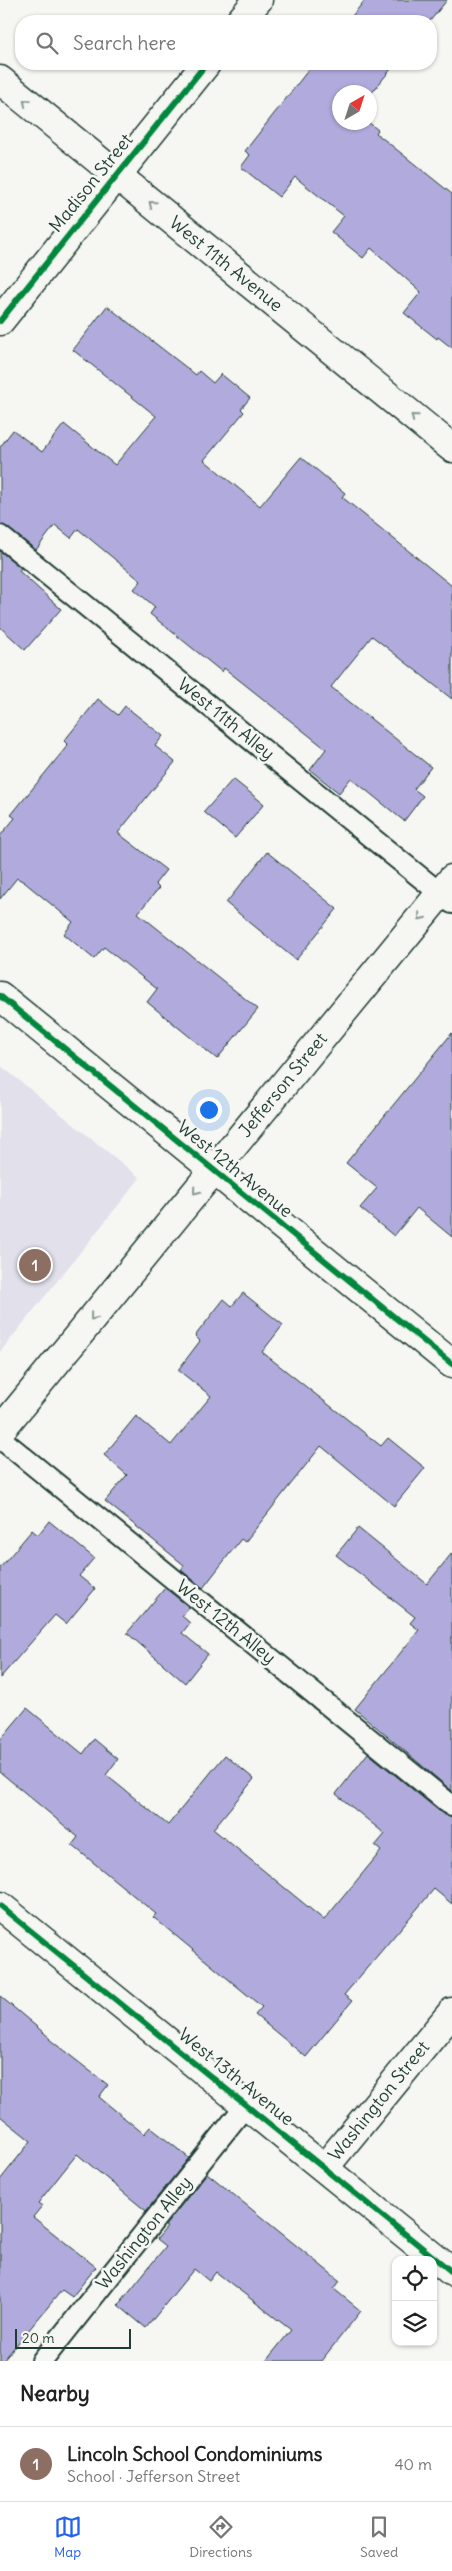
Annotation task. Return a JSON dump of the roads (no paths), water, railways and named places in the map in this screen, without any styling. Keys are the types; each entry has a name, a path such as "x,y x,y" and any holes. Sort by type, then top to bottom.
{"main road":[{"path":"245,15 258,0"},
{"name":"Madison Street","path":"0,321 201,70"},
{"name":"West 11th Avenue","path":"0,80 452,448"},
{"name":"Jefferson Street","path":"0,1431 213,1170 448,892"},
{"name":"West 12th Avenue","path":"0,996 452,1364"},
{"name":"West 13th Avenue","path":"0,1906 246,2106 325,2167 452,2272"},
{"name":"Washington Street","path":"325,2167 452,2012"}],"lane":[{"name":"West 11th Alley","path":"0,536 448,892"},
{"name":"West 12th Alley","path":"0,1438 452,1806"},
{"name":"Washington Alley","path":"42,2361 246,2106"}],"place":[{"name":"Lincoln School Condominiums","path":"35,1265"}]}
